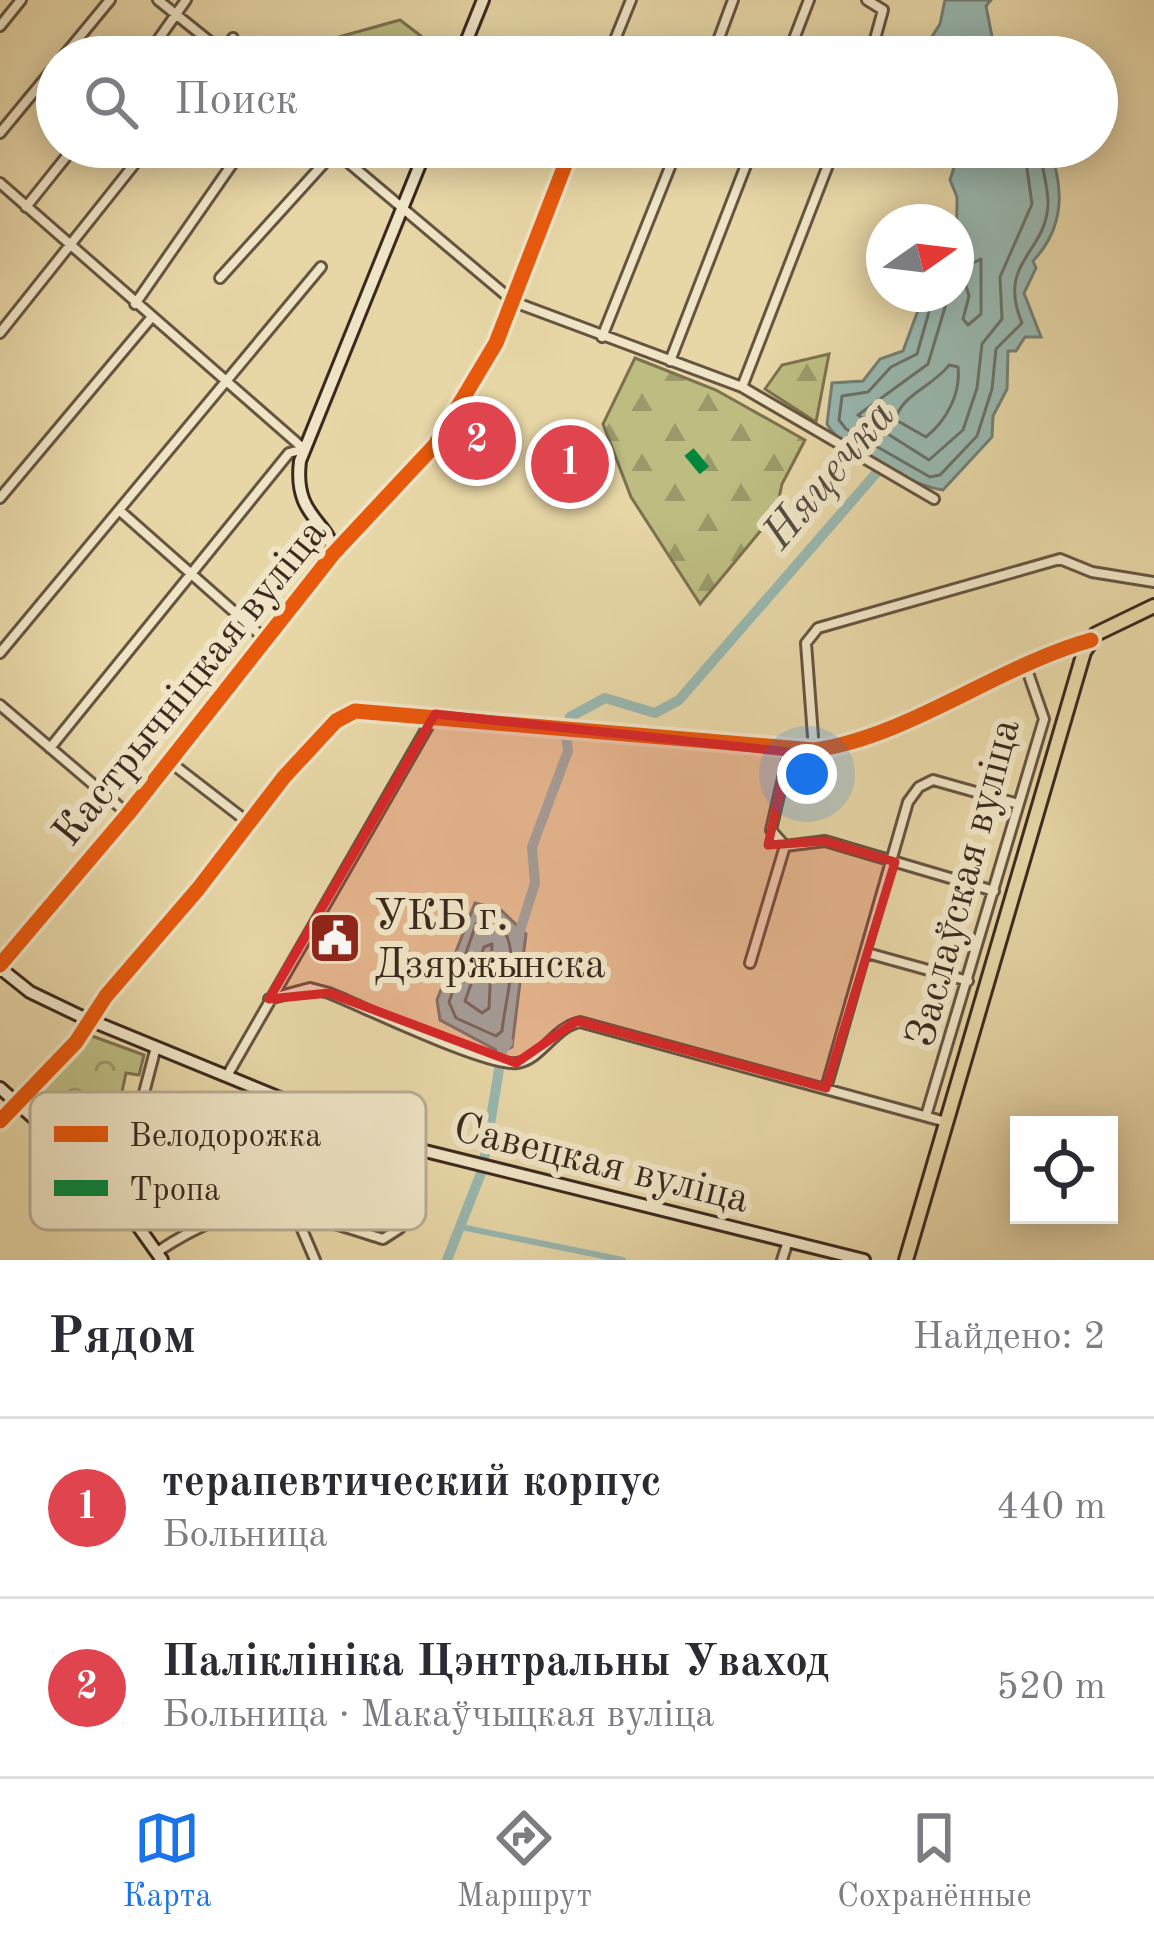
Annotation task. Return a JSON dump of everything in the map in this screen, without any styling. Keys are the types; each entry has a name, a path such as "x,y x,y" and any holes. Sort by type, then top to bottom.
{"main road":[{"path":"906,1260 1091,640 1154,606"}],"street":[{"path":"0,26 21,0"},
{"path":"80,36 110,0"},
{"path":"158,0 203,36"},
{"path":"162,36 185,0"},
{"path":"469,36 484,0"},
{"path":"616,36 631,0"},
{"path":"720,36 733,0"},
{"path":"795,36 809,0"},
{"path":"867,0 883,10 876,36"},
{"path":"0,133 36,89"},
{"path":"26,207 57,168"},
{"path":"1,330 131,168"},
{"path":"136,304 230,168"},
{"path":"220,278 316,168"},
{"path":"355,168 514,302 742,387 934,499"},
{"path":"333,554 331,542 308,515 299,494 304,448 418,168"},
{"name":"Кастрычніцкая вуліца","path":"0,967 170,762 333,554 435,445 478,379 514,302 564,168"},
{"path":"602,337 670,168"},
{"path":"670,361 745,168"},
{"path":"742,387 827,168"},
{"path":"0,183 304,448"},
{"path":"0,653 321,267"},
{"path":"0,498 151,318"},
{"path":"50,748 289,453 304,448"},
{"path":"119,510 266,640"},
{"path":"814,750 806,643 818,628 1060,559 1092,572 1154,582"},
{"path":"0,1120 67,1052 249,823 345,716 374,710 435,714 789,752 814,750 864,737 1025,664 1091,640"},
{"name":"Заслаўская вуліца","path":"926,1116 1044,719 1025,664"},
{"path":"0,705 128,814"},
{"path":"228,1073 435,714"},
{"path":"785,846 772,830 789,752"},
{"path":"170,762 249,823"},
{"path":"826,1088 895,862 908,802 919,787 933,780 1018,804"},
{"path":"785,846 825,841 994,891"},
{"path":"750,963 785,846"},
{"path":"868,953 968,981"},
{"name":"Савецкая вуліца","path":"0,967 30,992 271,1092"},
{"path":"269,999 310,988 483,1056 515,1063 525,1062 561,1027 580,1022 670,1051 946,1122"},
{"path":"144,1092 156,1047"},
{"path":"0,1088 30,1116"},
{"name":"Савецкая вуліца","path":"426,1150 864,1260"},
{"path":"141,1230 159,1256 192,1230"},
{"path":"303,1230 315,1260"},
{"path":"353,1230 383,1239 397,1230"},
{"path":"782,1260 788,1240"}],"highlighted area":[{"path":"435,714 789,752 768,845 825,841 895,862 826,1088 577,1021 516,1063 329,993 269,999"}],"green space":[{"path":"400,20 421,36 343,36"},
{"path":"829,354 816,422 765,389 782,365"},
{"path":"635,358 716,390 805,440 782,484 776,512 700,604 631,497 603,424"},
{"path":"92,1036 144,1055 139,1075 126,1073 122,1092 37,1092"}],"water":[{"path":"945,0 991,0 986,6 992,36 932,36"},
{"path":"954,168 1055,168 1058,178 1056,222 1033,261 1036,268 1024,293 1041,337 1025,337 1016,351 1008,351 1007,389 993,416 992,437 943,490 879,465 847,445 827,424 832,383 863,381 880,359 903,351 917,312 974,312 974,204 957,204 950,180"},
{"path":"475,903 501,910 526,934 512,1047 500,1052 440,1020 437,1000"}],"waterway":[{"name":"Няцечка","path":"570,717 605,698 655,713 679,700 885,463"},
{"name":"Няцечка","path":"517,940 535,883 532,847 568,751 566,735"},
{"name":"Няцечка","path":"485,1155 502,1051 508,1042"},
{"name":"Няцечка","path":"447,1260 483,1168"},
{"path":"461,1227 623,1260"}],"marked path":[{"path":"689,452 709,476"}],"cycle path":[{"path":"0,965 128,814 333,554 435,445 496,343 564,168"},
{"path":"0,1121 76,1042 106,996 198,889 284,777 336,721 355,711 814,750 884,731 1022,666 1091,640"}],"place":[{"name":"Паліклініка Цэнтральны Уваход","path":"477,441"},
{"name":"терапевтический корпус","path":"570,464"},
{"name":"УКБ г. Дзяржынска","path":"335,938"}]}
